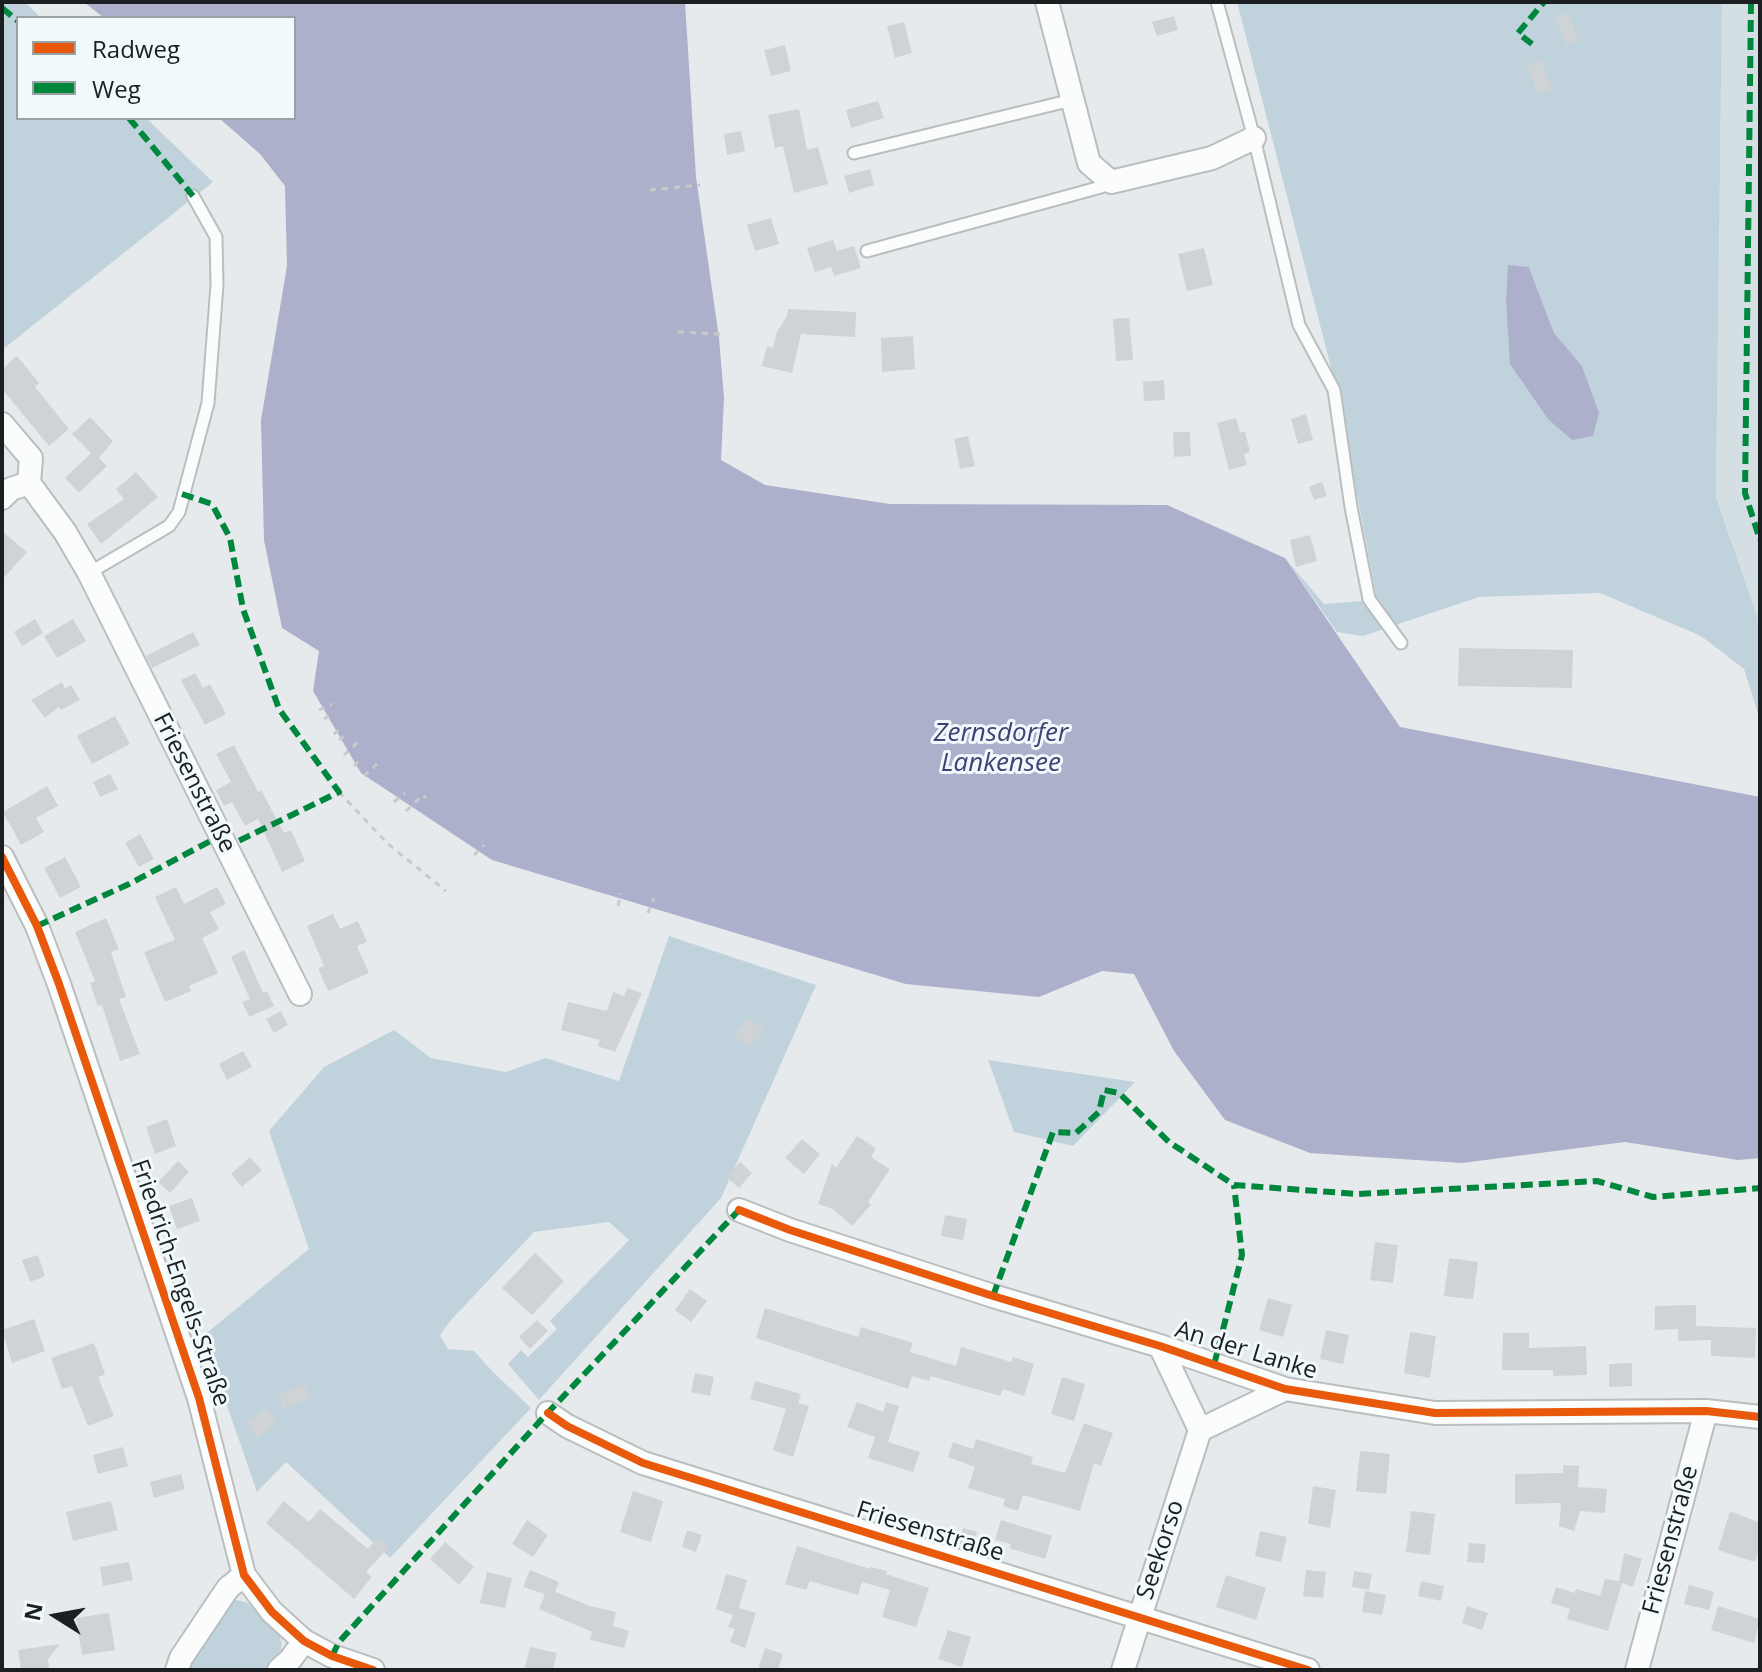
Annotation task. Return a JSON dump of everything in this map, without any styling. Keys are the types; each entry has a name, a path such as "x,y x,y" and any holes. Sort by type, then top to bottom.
{"street":[{"path":"1047,2 1089,163 1111,182 1212,158 1254,138"},
{"name":"Friesenstraße","path":"2,424 31,458 29,483 65,532 89,573 300,994"},
{"path":"2,498 11,489 29,483"},
{"name":"Friedrich-Engels-Straße","path":"2,857 37,926 59,984 199,1398 244,1575 272,1612 304,1641 332,1656 373,1670"},
{"name":"An der Lanke","path":"739,1210 993,1296 1160,1346 1285,1389 1435,1413 1706,1411 1760,1417"},
{"path":"1160,1346 1200,1430 1285,1389"},
{"name":"Friesenstraße","path":"1637,1670 1706,1411"},
{"name":"Friesenstraße","path":"548,1413 567,1426 643,1463 1308,1670"},
{"name":"Seekorso","path":"1123,1670 1200,1430"},
{"path":"177,1670 181,1658 228,1588 244,1575"},
{"path":"279,1670 304,1641"}],"lane":[{"path":"1217,2 1299,325 1334,390 1351,507 1369,599 1401,643"},
{"path":"854,153 1072,100"},
{"path":"867,251 1111,182"},
{"path":"89,573 169,526 179,512 208,403 217,285 216,237 193,196"}],"path":[{"path":"650,190 700,185"},
{"path":"678,332 721,334"},
{"path":"319,710 332,704"},
{"path":"324,719 333,713"},
{"path":"334,734 342,727"},
{"path":"339,740 347,733"},
{"path":"344,755 360,740"},
{"path":"354,766 361,759"},
{"path":"364,776 377,764"},
{"path":"339,792 388,844 446,891"},
{"path":"394,802 405,793"},
{"path":"406,811 423,795 426,798"},
{"path":"474,855 484,845"},
{"path":"618,906 621,893"},
{"path":"648,913 654,898"}],"shaded area":[{"path":"2,2 25,2 39,16 16,16 16,120 148,120 213,182 2,350"},
{"path":"1237,2 1722,2 1716,497 1760,625 1760,720 1744,669 1701,636 1600,593 1479,597 1363,636 1337,632 1285,558 1324,604 1377,600 1337,391","holes":["1529,267 1554,333 1582,367 1506,300"]},
{"path":"1722,2 1760,2 1760,625 1716,497"},
{"path":"669,936 816,985 721,1198 539,1400 508,1364 521,1350 528,1357 557,1329 550,1321 629,1240 609,1222 534,1232 452,1319 440,1335 448,1349 474,1351 531,1408 390,1558 286,1462 257,1492 203,1336 309,1249 269,1131 324,1067 394,1030 431,1058 506,1072 545,1058 619,1081"},
{"path":"988,1060 1135,1082 1073,1146 1014,1132"},
{"path":"230,1602 248,1603 278,1632 282,1643 275,1661 264,1670 184,1670"}],"water":[{"name":"Zernsdorfer Lankensee","path":"84,2 685,2 696,177 719,338 724,398 721,460 765,485 890,504 1167,505 1285,558 1400,727 1760,797 1760,1158 1738,1160 1625,1142 1462,1163 1310,1153 1225,1120 1174,1051 1134,974 1102,971 1039,997 906,984 492,860 361,773 313,691 319,651 282,628 264,540 261,420 287,266 285,186 260,154 221,120 296,120 296,16 102,16"},
{"path":"1508,265 1529,267 1554,333 1582,366 1599,413 1593,436 1572,440 1548,419 1510,364 1506,300"}],"building":[{"path":"1568,13 1579,41 1566,45 1555,18"},
{"path":"1174,16 1178,30 1157,36 1152,22"},
{"path":"904,22 912,53 895,58 887,26"},
{"path":"785,45 791,71 771,76 764,50"},
{"path":"1541,60 1552,89 1538,94 1527,65"},
{"path":"878,101 884,118 851,128 846,110"},
{"path":"799,109 807,150 818,147 828,184 794,193 783,146 775,148 768,115"},
{"path":"741,131 745,151 727,155 724,134"},
{"path":"870,169 874,185 849,193 844,176"},
{"path":"771,218 779,244 755,251 747,225"},
{"path":"833,240 837,251 854,246 861,268 834,276 831,267 815,272 807,248"},
{"path":"1204,248 1213,285 1187,291 1178,254"},
{"path":"788,309 856,312 855,337 801,334 792,373 762,366 767,346 773,348"},
{"path":"1129,318 1133,360 1116,361 1113,319"},
{"path":"913,336 915,369 882,372 881,338"},
{"path":"17,356 39,383 35,387 69,429 49,446 2,389 2,369"},
{"path":"1164,380 1165,400 1144,401 1143,382"},
{"path":"1306,414 1313,440 1298,444 1291,419"},
{"path":"90,417 113,441 99,458 107,466 79,493 65,478 91,453 72,434"},
{"path":"1236,418 1240,433 1245,431 1250,452 1244,454 1247,465 1229,470 1217,423"},
{"path":"1173,432 1190,432 1191,456 1174,457"},
{"path":"968,436 975,466 960,469 954,439"},
{"path":"136,472 158,497 101,544 87,524 124,499 116,489"},
{"path":"1322,482 1327,496 1314,500 1309,487"},
{"path":"2,531 27,552 2,580"},
{"path":"1310,535 1317,561 1296,567 1290,540"},
{"path":"35,619 43,633 22,646 14,632"},
{"path":"73,619 86,641 57,658 44,636"},
{"path":"193,632 200,645 152,668 146,656"},
{"path":"1459,648 1573,650 1572,688 1458,686"},
{"path":"195,673 203,688 210,684 226,714 205,725 181,680"},
{"path":"62,682 65,689 71,685 80,700 61,710 59,707 45,718 31,700"},
{"path":"115,716 130,744 92,764 77,736"},
{"path":"234,745 284,833 291,830 305,861 282,872 258,819 245,826 232,802 224,806 216,790 231,782 216,754"},
{"path":"110,774 118,789 100,797 93,782"},
{"path":"47,786 58,806 36,818 44,832 21,845 3,812"},
{"path":"140,834 154,859 139,867 125,843"},
{"path":"65,857 81,887 60,898 44,868"},
{"path":"176,887 184,904 217,887 226,904 210,912 219,929 202,938 218,973 189,986 191,991 165,1002 144,952 175,940 155,897"},
{"path":"333,914 340,929 358,921 367,942 357,946 369,973 328,991 318,968 324,966 307,926"},
{"path":"106,918 119,949 111,952 126,997 119,999 140,1054 120,1061 102,1005 98,1006 90,983 95,981 75,932"},
{"path":"244,950 263,993 267,991 274,1006 249,1017 242,1002 250,999 231,957"},
{"path":"627,988 642,993 615,1052 597,1046 600,1040 561,1030 568,1002 607,1011 613,992 624,996"},
{"path":"281,1011 288,1025 274,1033 266,1019"},
{"path":"749,1018 764,1030 750,1047 735,1035"},
{"path":"243,1051 252,1067 227,1080 219,1064"},
{"path":"167,1119 176,1146 155,1154 146,1127"},
{"path":"857,1136 876,1148 871,1157 890,1169 868,1202 871,1205 852,1226 833,1209 818,1204 832,1164 836,1168"},
{"path":"802,1139 820,1154 804,1174 785,1158"},
{"path":"250,1157 262,1170 242,1187 231,1174"},
{"path":"178,1161 189,1172 170,1193 158,1182"},
{"path":"740,1162 752,1173 739,1188 726,1177"},
{"path":"192,1198 200,1221 177,1229 169,1206"},
{"path":"945,1215 967,1219 963,1240 941,1236"},
{"path":"1375,1242 1398,1245 1393,1283 1370,1280"},
{"path":"535,1253 564,1281 532,1315 502,1288"},
{"path":"38,1255 45,1276 30,1282 22,1260"},
{"path":"1449,1258 1478,1262 1473,1299 1444,1296"},
{"path":"690,1289 707,1301 691,1322 675,1310"},
{"path":"1268,1298 1292,1305 1283,1337 1259,1330"},
{"path":"1696,1305 1696,1326 1756,1328 1755,1358 1711,1356 1711,1340 1678,1341 1678,1329 1655,1330 1655,1306"},
{"path":"765,1308 858,1337 861,1327 913,1343 910,1352 956,1366 961,1347 1011,1362 1013,1357 1034,1364 1024,1396 1003,1389 1000,1396 931,1376 929,1381 912,1376 908,1389 756,1338"},
{"path":"34,1319 45,1351 12,1363 2,1330"},
{"path":"537,1320 548,1331 530,1349 519,1337"},
{"path":"1326,1330 1349,1335 1343,1364 1320,1359"},
{"path":"1410,1332 1436,1336 1430,1378 1404,1373"},
{"path":"1503,1333 1529,1333 1529,1348 1586,1346 1587,1375 1553,1376 1553,1370 1502,1370"},
{"path":"94,1343 105,1374 98,1377 114,1416 88,1426 72,1386 62,1389 51,1358"},
{"path":"1632,1363 1632,1386 1609,1387 1609,1364"},
{"path":"695,1373 714,1377 710,1396 691,1392"},
{"path":"1062,1377 1085,1384 1074,1421 1051,1414"},
{"path":"755,1381 801,1394 798,1403 809,1406 793,1457 773,1450 786,1409 750,1399"},
{"path":"304,1384 310,1398 283,1408 278,1395"},
{"path":"857,1402 883,1412 886,1402 899,1406 888,1442 920,1452 913,1472 868,1458 875,1437 847,1427"},
{"path":"267,1408 277,1423 257,1438 246,1422"},
{"path":"1084,1423 1113,1433 1101,1466 1094,1463 1080,1511 1023,1495 1018,1511 1003,1506 1005,1499 968,1488 975,1467 948,1457 953,1442 973,1449 976,1439 1033,1457 1031,1464 1065,1473"},
{"path":"123,1447 128,1466 98,1474 93,1455"},
{"path":"1360,1451 1390,1454 1386,1494 1356,1491"},
{"path":"1563,1465 1579,1466 1578,1487 1607,1489 1605,1513 1580,1511 1574,1531 1559,1526 1561,1503 1515,1504 1515,1474 1563,1473"},
{"path":"181,1474 185,1489 154,1498 150,1482"},
{"path":"1313,1486 1336,1490 1330,1528 1308,1524"},
{"path":"633,1491 663,1501 651,1542 620,1532"},
{"path":"111,1501 118,1530 73,1541 66,1512"},
{"path":"284,1501 309,1522 320,1509 368,1549 378,1537 389,1547 366,1572 372,1577 354,1599 266,1523"},
{"path":"1411,1511 1435,1514 1430,1555 1406,1552"},
{"path":"1730,1511 1760,1523 1760,1545 1755,1562 1718,1550"},
{"path":"527,1520 548,1535 533,1557 512,1544"},
{"path":"1001,1520 1052,1536 1045,1559 1009,1548 1011,1544 995,1540"},
{"path":"963,1528 977,1532 972,1548 957,1544"},
{"path":"687,1530 702,1535 696,1552 682,1547"},
{"path":"1260,1531 1287,1537 1281,1562 1255,1556"},
{"path":"445,1542 474,1567 459,1585 430,1559"},
{"path":"1469,1543 1486,1544 1484,1563 1467,1562"},
{"path":"797,1546 870,1569 887,1571 886,1574 929,1588 916,1627 882,1617 890,1590 862,1582 858,1595 810,1581 806,1590 785,1584"},
{"path":"1624,1553 1642,1559 1633,1587 1622,1583 1608,1631 1567,1619 1570,1609 1551,1603 1556,1587 1600,1596 1605,1579 1619,1581"},
{"path":"129,1562 133,1580 103,1586 100,1567"},
{"path":"530,1570 559,1582 555,1592 616,1612 613,1626 629,1631 624,1648 590,1640 592,1632 539,1609 545,1594 523,1587"},
{"path":"1306,1570 1326,1572 1323,1598 1303,1596"},
{"path":"1354,1571 1372,1574 1369,1590 1352,1587"},
{"path":"487,1572 512,1578 505,1608 480,1603"},
{"path":"726,1574 747,1580 739,1608 756,1613 745,1648 730,1642 735,1629 728,1627 733,1615 716,1609"},
{"path":"1226,1575 1266,1588 1256,1620 1216,1607"},
{"path":"1421,1581 1444,1586 1441,1601 1418,1596"},
{"path":"1689,1585 1714,1592 1709,1610 1684,1604"},
{"path":"1365,1591 1386,1595 1382,1615 1362,1612"},
{"path":"1467,1606 1488,1613 1482,1630 1462,1623"},
{"path":"1718,1606 1760,1619 1754,1643 1711,1630"},
{"path":"109,1613 115,1650 82,1655 76,1618"},
{"path":"948,1630 971,1637 962,1667 938,1659"},
{"path":"60,1644 48,1659 49,1670 21,1670 18,1650"},
{"path":"530,1647 557,1653 553,1670 524,1670"},
{"path":"765,1648 783,1654 778,1670 758,1670"}],"marked path":[{"path":"1532,44 1518,33 1544,2"},
{"path":"1751,2 1745,493 1760,540"},
{"path":"2,8 16,19"},
{"path":"131,120 193,196"},
{"path":"182,494 212,504 230,538 243,609 279,709 339,792 226,847"},
{"path":"37,926 129,884 220,836"},
{"path":"993,1296 1053,1132 1076,1133 1099,1112 1104,1090 1119,1093 1169,1142 1234,1185 1358,1194 1597,1181 1653,1197 1760,1188"},
{"path":"1214,1365 1242,1255 1234,1185"},
{"path":"332,1656 339,1642 541,1420 739,1210"}],"cycle path":[{"path":"2,857 37,926 59,984 199,1398 244,1575 272,1612 304,1641 332,1656 373,1670"},
{"path":"739,1210 790,1230 1160,1346 1285,1389 1435,1413 1706,1411 1760,1417"},
{"path":"548,1413 567,1426 643,1463 1308,1670"}]}
